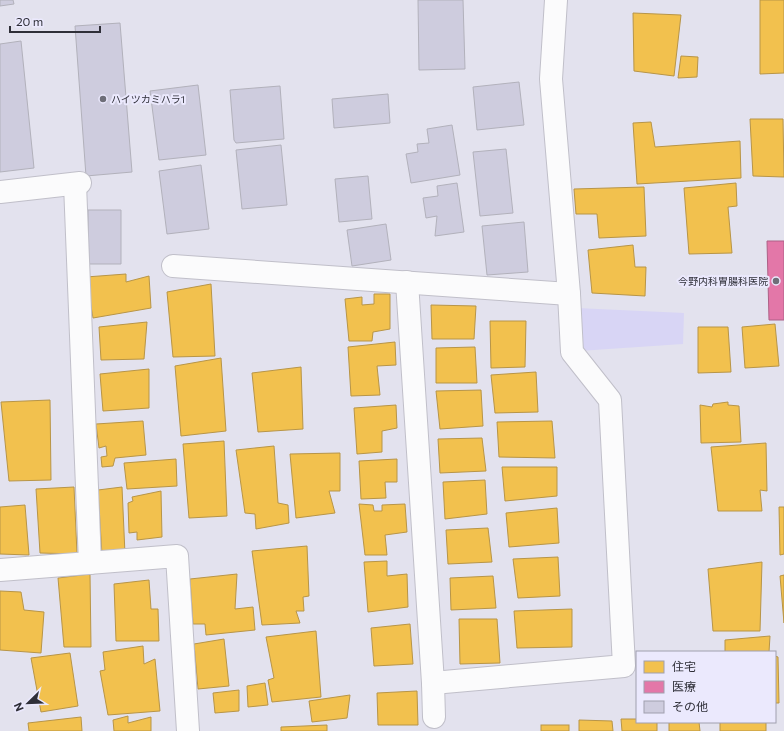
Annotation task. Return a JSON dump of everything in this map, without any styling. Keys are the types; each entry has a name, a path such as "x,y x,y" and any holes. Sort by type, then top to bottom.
{"street":[{"path":"433,683 624,666 610,400 572,352 570,294 551,80 556,0"},
{"path":"0,192 77,184 90,563"},
{"path":"173,266 570,294"},
{"path":"407,282 434,717"},
{"path":"0,570 177,556 188,731"}],"shaded area":[{"path":"577,308 684,313 683,344 579,351"}],"building: 住宅":[{"path":"760,0 784,0 784,73 760,74"},
{"path":"633,13 681,15 674,76 634,71"},
{"path":"681,56 698,57 697,77 678,78"},
{"path":"750,119 783,119 784,177 753,176"},
{"path":"651,122 655,147 740,141 741,178 637,184 633,123"},
{"path":"736,183 737,206 728,207 732,253 689,254 684,188"},
{"path":"644,187 646,236 599,238 597,214 576,214 574,189"},
{"path":"633,245 635,267 646,267 645,296 592,293 588,250"},
{"path":"126,274 126,282 149,276 151,308 93,318 86,277"},
{"path":"211,284 215,356 173,357 167,292"},
{"path":"374,294 390,294 390,329 373,332 372,341 349,341 345,299 362,297 362,305 374,304"},
{"path":"431,305 476,306 474,339 432,339"},
{"path":"490,321 526,321 525,367 491,368"},
{"path":"147,322 144,359 101,360 99,327"},
{"path":"775,324 779,366 745,368 742,327"},
{"path":"698,327 728,327 731,372 698,373"},
{"path":"395,342 396,365 377,366 380,395 351,396 348,347"},
{"path":"475,347 477,383 436,383 436,348"},
{"path":"221,358 226,431 181,436 175,366"},
{"path":"301,367 303,429 258,432 252,373"},
{"path":"149,369 149,408 103,411 100,374"},
{"path":"536,372 538,412 495,413 491,375"},
{"path":"481,390 483,426 440,429 436,391"},
{"path":"50,400 51,480 9,481 1,402"},
{"path":"728,402 728,405 739,406 741,442 701,443 700,405 712,407 713,404"},
{"path":"396,405 397,428 382,431 382,452 357,454 354,408"},
{"path":"143,421 146,455 115,458 113,466 102,467 101,457 107,456 106,446 99,448 96,424"},
{"path":"552,421 555,458 499,457 497,422"},
{"path":"482,438 486,471 440,473 438,439"},
{"path":"224,441 227,516 189,518 183,444"},
{"path":"766,443 767,491 760,490 762,511 718,511 711,447"},
{"path":"274,446 278,503 288,505 289,523 256,529 255,514 245,513 236,450"},
{"path":"340,453 340,491 329,491 335,513 296,518 290,454"},
{"path":"176,459 177,486 127,489 124,463"},
{"path":"397,459 397,482 385,482 386,498 361,499 359,461"},
{"path":"502,467 557,467 557,496 505,501"},
{"path":"485,480 487,514 445,519 443,482"},
{"path":"74,487 77,554 40,553 36,489"},
{"path":"122,487 125,554 102,555 98,490"},
{"path":"161,491 162,537 137,540 137,532 129,533 128,503 133,501 132,497"},
{"path":"359,504 373,505 374,511 382,511 382,505 405,504 407,532 385,535 387,555 365,555"},
{"path":"25,505 29,555 0,554 0,507"},
{"path":"779,507 784,507 784,554 780,555"},
{"path":"557,508 559,543 509,547 506,513"},
{"path":"488,528 492,562 448,564 446,530"},
{"path":"307,546 309,596 303,597 304,611 296,611 300,623 262,625 252,551"},
{"path":"558,557 560,596 518,598 513,559"},
{"path":"387,561 387,576 407,574 408,607 368,612 364,562"},
{"path":"762,562 760,631 713,631 708,569"},
{"path":"90,574 91,647 64,647 58,578"},
{"path":"237,574 235,609 253,607 255,630 206,635 205,624 193,624 190,579"},
{"path":"784,575 784,623 780,576"},
{"path":"493,576 496,608 451,610 450,578"},
{"path":"149,580 151,609 158,609 159,641 116,641 114,584"},
{"path":"0,591 21,592 24,610 44,612 41,653 0,650"},
{"path":"572,609 572,647 517,648 514,611"},
{"path":"459,619 497,619 500,663 460,664"},
{"path":"410,624 413,664 374,666 371,628"},
{"path":"316,631 321,697 272,702 268,680 274,678 266,637"},
{"path":"770,636 769,651 725,651 725,640"},
{"path":"224,639 229,686 198,689 194,644"},
{"path":"143,646 144,664 155,659 160,711 108,715 100,671 105,670 103,652"},
{"path":"70,653 78,706 41,712 31,658"},
{"path":"776,656 778,657 779,703 776,703"},
{"path":"265,683 268,705 248,707 247,686"},
{"path":"239,690 239,711 215,713 213,693"},
{"path":"417,691 418,725 378,725 377,693"},
{"path":"350,695 347,718 312,722 309,701"},
{"path":"128,716 128,723 151,717 151,731 114,731 113,720"},
{"path":"81,717 82,731 29,731 28,723"},
{"path":"621,719 636,719 636,723 657,723 657,731 622,731"},
{"path":"579,720 612,721 613,731 579,731"},
{"path":"669,723 699,723 700,731 669,731"},
{"path":"720,723 766,723 766,731 720,731"},
{"path":"327,725 327,731 281,731 281,727"},
{"path":"541,725 569,725 569,731 541,731"}],"building: 医療":[{"name":"今野内科胃腸科医院","path":"767,241 784,241 784,320 769,320"}],"building: その他":[{"path":"0,0 13,0 14,4 0,6"},
{"path":"418,0 463,0 465,69 419,70"},
{"name":"ハイツカミハラ1","path":"120,23 132,172 86,176 75,26"},
{"path":"21,41 34,168 0,172 0,44"},
{"path":"519,82 524,125 477,130 473,87"},
{"path":"198,85 206,155 159,160 150,91"},
{"path":"280,86 284,139 236,143 234,140 230,90"},
{"path":"388,94 390,123 334,128 332,99"},
{"path":"452,125 460,175 411,183 406,154 418,152 417,144 429,143 427,129"},
{"path":"281,145 287,205 242,209 236,150"},
{"path":"506,149 513,213 480,216 473,152"},
{"path":"201,165 209,229 167,234 159,171"},
{"path":"368,176 372,219 339,222 335,179"},
{"path":"457,183 464,232 435,236 437,216 426,218 423,198 438,196 437,186"},
{"path":"88,210 121,210 121,264 89,264"},
{"path":"524,222 528,272 487,275 482,226"},
{"path":"386,224 391,260 352,266 347,230"}],"place":[{"name":"ハイツカミハラ1","path":"103,99"},
{"name":"今野内科胃腸科医院","path":"776,281"}]}
